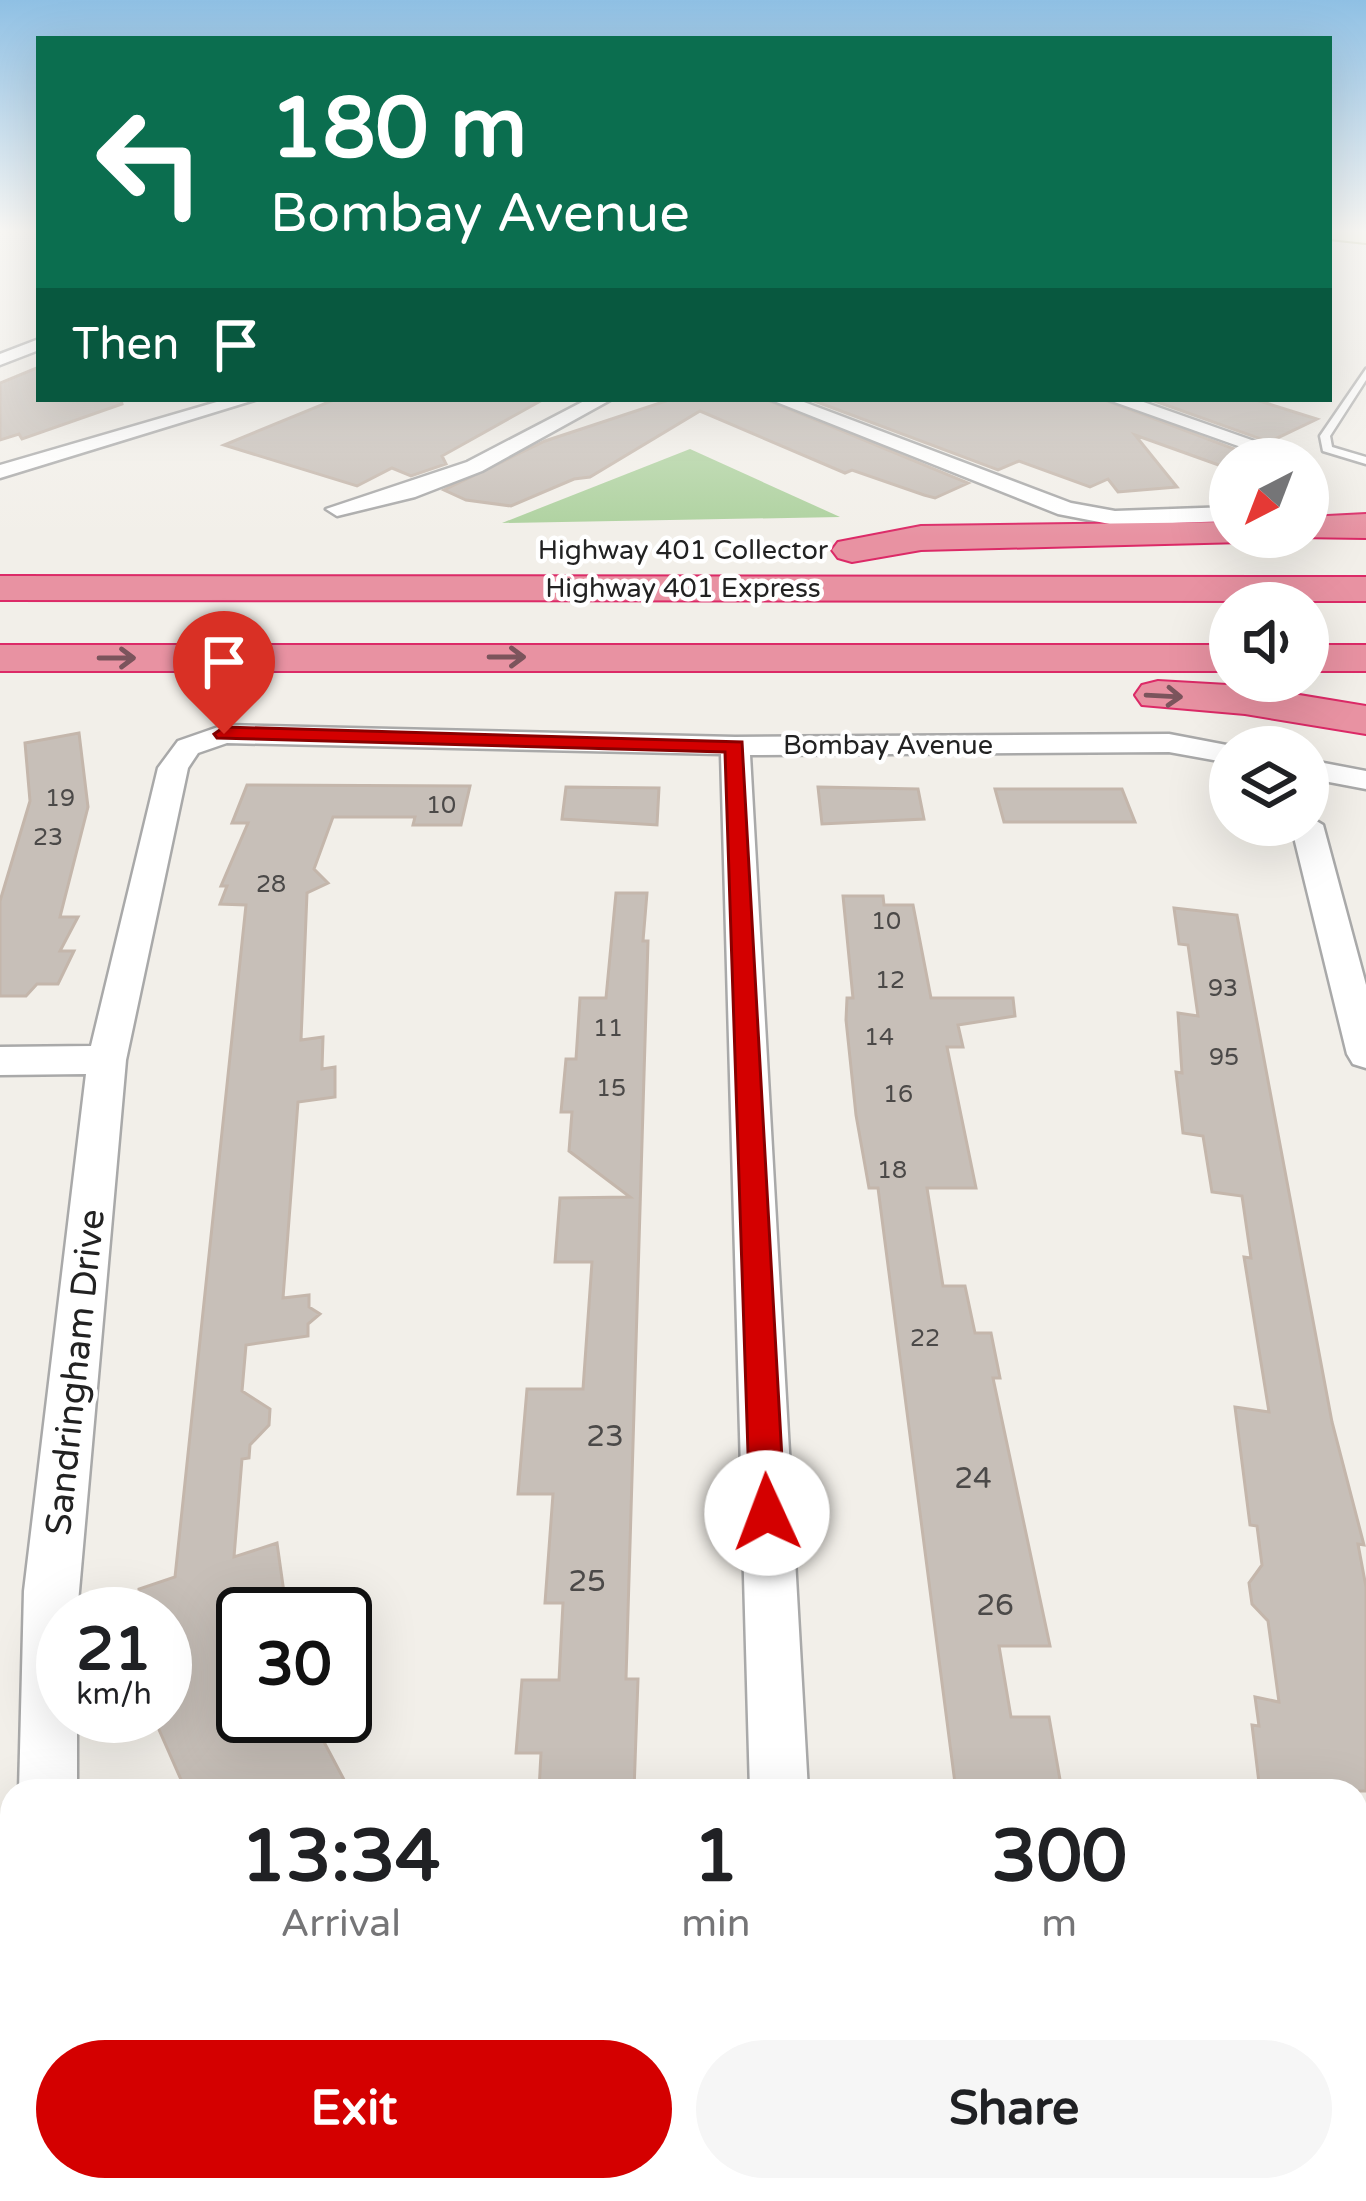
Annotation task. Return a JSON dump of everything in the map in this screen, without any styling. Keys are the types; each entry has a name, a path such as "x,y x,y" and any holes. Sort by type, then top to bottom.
{"highway":[{"path":"1329,529 1366,526"},
{"path":"852,550 921,538 1209,534"},
{"name":"Highway 401 Collector","path":"362,550 736,550"},
{"name":"Highway 401 Collector","path":"805,550 1366,553"},
{"name":"Highway 401 Express","path":"0,588 1366,589"},
{"name":"Highway 401 Express","path":"0,617 1209,617"},
{"path":"1329,618 1366,618"},
{"path":"670,656 715,666 1245,700 1366,720"},
{"path":"0,658 1209,658"},
{"path":"1329,658 1366,658"}],"street":[{"path":"0,360 36,345"},
{"path":"0,472 238,402"},
{"path":"337,509 387,501 440,484 596,402"},
{"path":"787,402 1066,509 1115,518 1209,515"},
{"path":"1125,402 1232,438"},
{"name":"Bombay Avenue","path":"188,747 224,734 735,746 1169,743 1209,750"},
{"path":"735,746 778,1779"},
{"name":"Sandringham Drive","path":"48,1779 50,1591 107,1060 173,768 188,747"},
{"path":"1329,773 1366,779"},
{"path":"1312,846 1366,1054"},
{"path":"0,1061 107,1060"}],"lane":[{"path":"1359,460 1327,449 1325,436 1366,372"}],"green space":[{"path":"690,449 840,517 502,523"}],"building":[{"path":"36,368 36,402 122,404 22,439 19,434 0,440 0,383"},
{"path":"329,402 539,402 442,456 446,464 411,476 392,468 357,486 224,445"},
{"path":"663,402 772,402 968,483 935,498 852,470 845,473 700,411 590,477 574,479 511,506 466,500 444,490 545,441"},
{"path":"817,402 1110,402 1209,439 1209,461 1135,435 1177,487 1118,492 1108,479 1090,487 1019,461 998,470"},
{"path":"1157,402 1263,402 1317,419 1277,438 1258,438"},
{"path":"79,733 88,807 60,917 78,917 60,951 74,951 58,984 37,984 26,996 0,996 0,901 30,801 25,743"},
{"path":"247,785 470,786 461,825 413,825 415,817 333,817 314,869 328,883 307,893 301,1040 323,1037 322,1069 335,1067 335,1097 298,1102 283,1298 309,1295 309,1307 320,1314 308,1324 308,1336 246,1345 242,1391 270,1409 269,1425 250,1445 249,1458 242,1459 234,1557 277,1543 283,1587 216,1587 216,1743 325,1743 344,1779 181,1779 165,1743 192,1743 192,1587 145,1587 175,1577 246,905 220,904 227,886 221,886 248,823 232,823"},
{"path":"566,787 659,788 657,825 562,819"},
{"path":"818,787 918,789 924,819 822,824"},
{"path":"995,789 1122,789 1135,822 1004,822"},
{"path":"616,893 647,893 626,1679 638,1679 634,1779 540,1779 541,1753 516,1753 522,1680 559,1680 563,1603 545,1603 553,1494 518,1494 527,1389 583,1389 592,1262 555,1262 560,1198 630,1197 569,1151 572,1112 561,1112 566,1059 576,1059 580,998 606,998"},
{"path":"843,896 883,896 884,905 913,905 931,998 1013,998 1015,1016 958,1025 963,1047 947,1047 976,1188 927,1188 943,1286 965,1286 975,1333 991,1333 1000,1378 993,1378 1050,1646 999,1646 1011,1717 1049,1717 1060,1779 954,1779 878,1188 869,1188 856,1115 846,1020 847,998 853,998"},
{"path":"1174,908 1237,915 1332,1422 1364,1545 1358,1544 1366,1587 1366,1779 1259,1779 1252,1725 1259,1726 1255,1697 1279,1702 1268,1621 1252,1604 1249,1583 1262,1565 1257,1526 1250,1525 1235,1407 1269,1412 1244,1257 1251,1258 1242,1196 1212,1192 1203,1136 1183,1133 1176,1072 1182,1073 1178,1013 1198,1016 1188,945 1179,944"}],"route":[{"path":"224,734 735,746 767,1513"}]}
